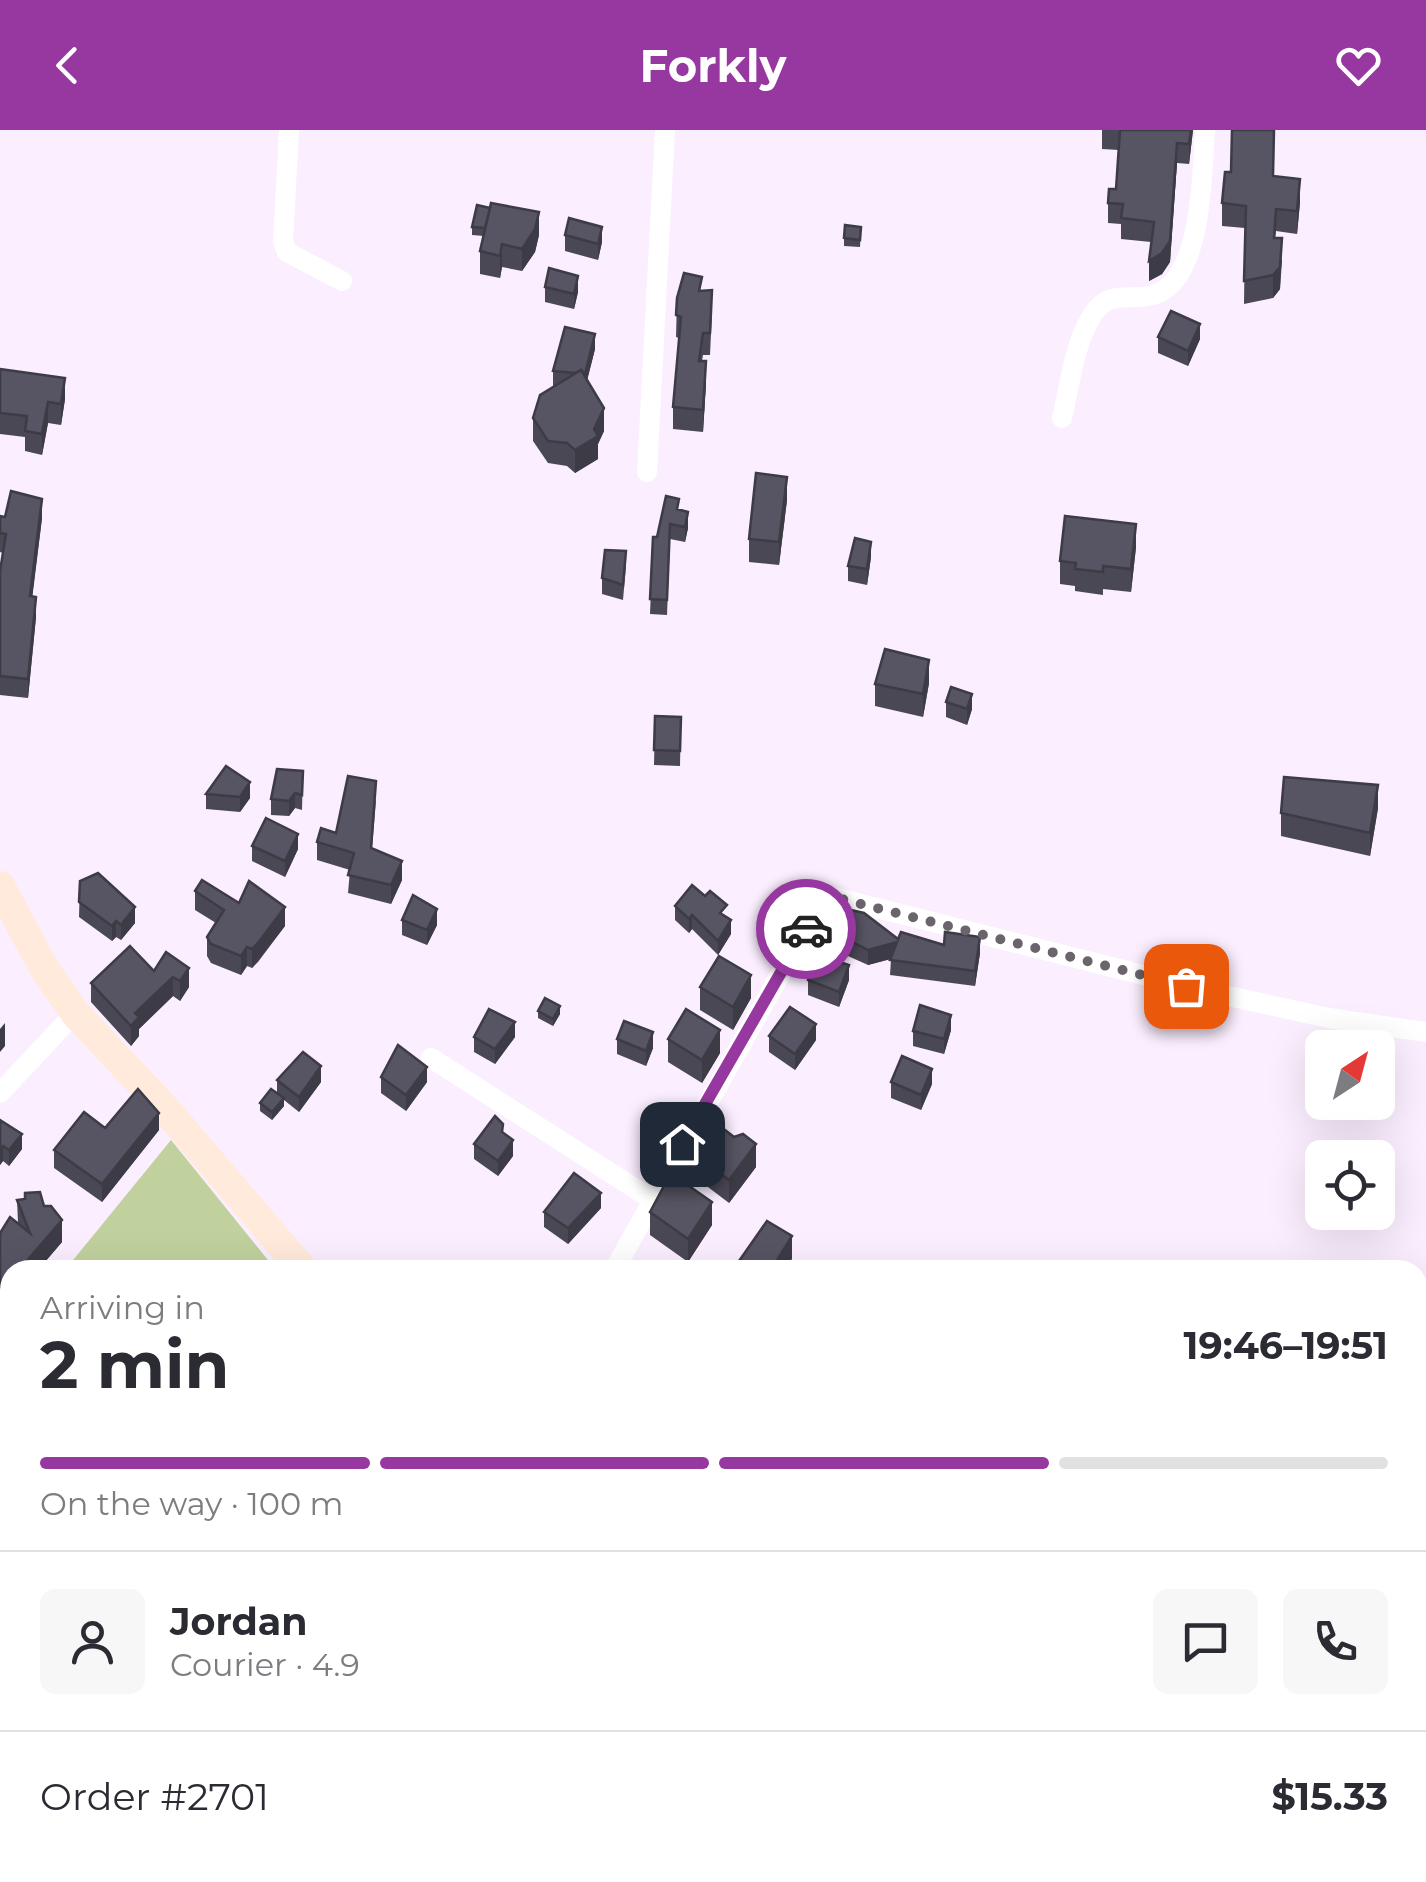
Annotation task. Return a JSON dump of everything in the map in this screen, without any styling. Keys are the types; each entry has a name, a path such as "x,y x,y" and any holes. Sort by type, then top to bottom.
{"main road":[{"path":"0,886 44,968 75,1013 168,1112 294,1260"}],"street":[{"path":"289,130 283,242 287,252 342,282"},
{"path":"648,472 665,130"},
{"path":"1062,418 1082,338 1094,313 1108,299 1156,294 1170,283 1187,258 1197,228 1205,130"},
{"path":"620,1260 820,904 833,897 1219,994 1329,1018 1426,1032"},
{"path":"0,1094 75,1013"},
{"path":"431,1058 653,1200"}],"green space":[{"path":"171,1140 268,1260 73,1260"}],"building":[{"path":"1120,130 1191,130 1189,144 1177,143 1170,241 1162,253 1149,261 1154,222 1121,218 1123,204 1108,203 1109,189 1116,189"},
{"path":"1232,130 1274,130 1273,176 1300,179 1297,211 1276,209 1274,238 1282,238 1280,267 1273,275 1244,281 1246,206 1222,203 1225,172 1231,172"},
{"path":"491,203 539,212 535,229 522,249 502,244 500,256 480,251"},
{"path":"477,205 490,208 485,228 472,227"},
{"path":"569,218 602,227 598,244 565,235"},
{"path":"845,225 861,227 860,240 844,238"},
{"path":"549,268 578,276 574,294 545,287"},
{"path":"684,273 702,277 699,291 712,290 710,333 703,333 699,361 706,361 703,410 673,407 681,317 676,315 677,298"},
{"path":"1171,311 1200,324 1188,351 1158,337"},
{"path":"565,327 595,334 585,374 581,370 553,371"},
{"path":"0,369 65,378 61,404 48,402 42,434 25,431 27,416 0,413"},
{"path":"581,370 604,408 594,429 598,436 575,450 567,443 548,441 533,418 540,395"},
{"path":"756,473 787,477 779,542 749,539"},
{"path":"11,491 42,499 30,596 36,597 28,679 0,676 0,571 6,534 0,533 0,516 5,517"},
{"path":"666,496 679,499 677,509 688,512 685,527 670,524 667,600 650,599 653,537 657,537"},
{"path":"1065,516 1136,524 1131,569 1075,569 1076,563 1060,561"},
{"path":"855,538 871,542 867,569 848,566"},
{"path":"605,550 626,551 623,585 602,578"},
{"path":"885,649 929,660 923,694 875,684"},
{"path":"951,687 972,694 967,709 946,702"},
{"path":"655,716 681,717 680,751 654,750"},
{"path":"226,766 250,782 240,797 206,794"},
{"path":"277,769 303,771 302,795 295,793 289,801 271,799"},
{"path":"348,776 376,781 371,848 402,861 391,885 348,875 354,853 317,842 321,828 336,833"},
{"path":"1284,777 1378,785 1370,833 1281,813"},
{"path":"266,818 298,834 285,861 252,846"},
{"path":"98,873 135,907 121,925 116,921 112,926 79,902 80,881"},
{"path":"202,880 239,903 249,881 285,907 258,943 252,949 247,947 241,956 211,944 207,937 224,910 195,891"},
{"path":"692,885 705,896 710,891 727,905 720,913 731,920 718,941 692,915 689,919 675,906"},
{"path":"413,895 437,909 427,930 402,920"},
{"path":"851,910 864,913 898,939 901,932 944,945 945,932 980,937 975,971 890,960 897,942 868,950 839,936"},
{"path":"130,946 154,971 166,952 189,968 180,981 173,977 135,1013 139,1017 131,1026 91,983"},
{"path":"818,955 849,965 839,992 808,980"},
{"path":"719,956 751,975 733,1007 700,987"},
{"path":"545,998 560,1006 553,1019 538,1011"},
{"path":"920,1005 951,1015 944,1039 913,1031"},
{"path":"790,1007 816,1024 795,1054 769,1036"},
{"path":"489,1009 515,1022 495,1049 474,1037"},
{"path":"686,1009 720,1030 702,1060 668,1039"},
{"path":"624,1021 653,1032 646,1051 617,1039"},
{"path":"398,1045 427,1067 406,1095 381,1077"},
{"path":"303,1052 321,1066 299,1097 277,1080"},
{"path":"902,1056 932,1069 921,1095 891,1082"},
{"path":"138,1089 159,1113 102,1184 54,1150 84,1112 105,1128"},
{"path":"271,1089 284,1098 272,1112 260,1103"},
{"path":"495,1116 503,1124 502,1132 513,1140 498,1161 474,1144"},
{"path":"0,1120 22,1134 9,1150 3,1146 0,1150"},
{"path":"725,1130 734,1137 743,1134 756,1144 729,1180 704,1161"},
{"path":"574,1173 601,1193 568,1228 544,1212"},
{"path":"665,1184 689,1186 712,1202 688,1239 650,1212"},
{"path":"40,1192 44,1206 51,1206 62,1220 28,1260 0,1260 0,1233 10,1217 30,1233 17,1200 25,1199 25,1193"},
{"path":"767,1221 792,1236 777,1260 740,1260"}],"way so far":[{"path":"806,929 820,904 833,897 1186,986"}],"route":[{"path":"682,1144 806,929"}]}
